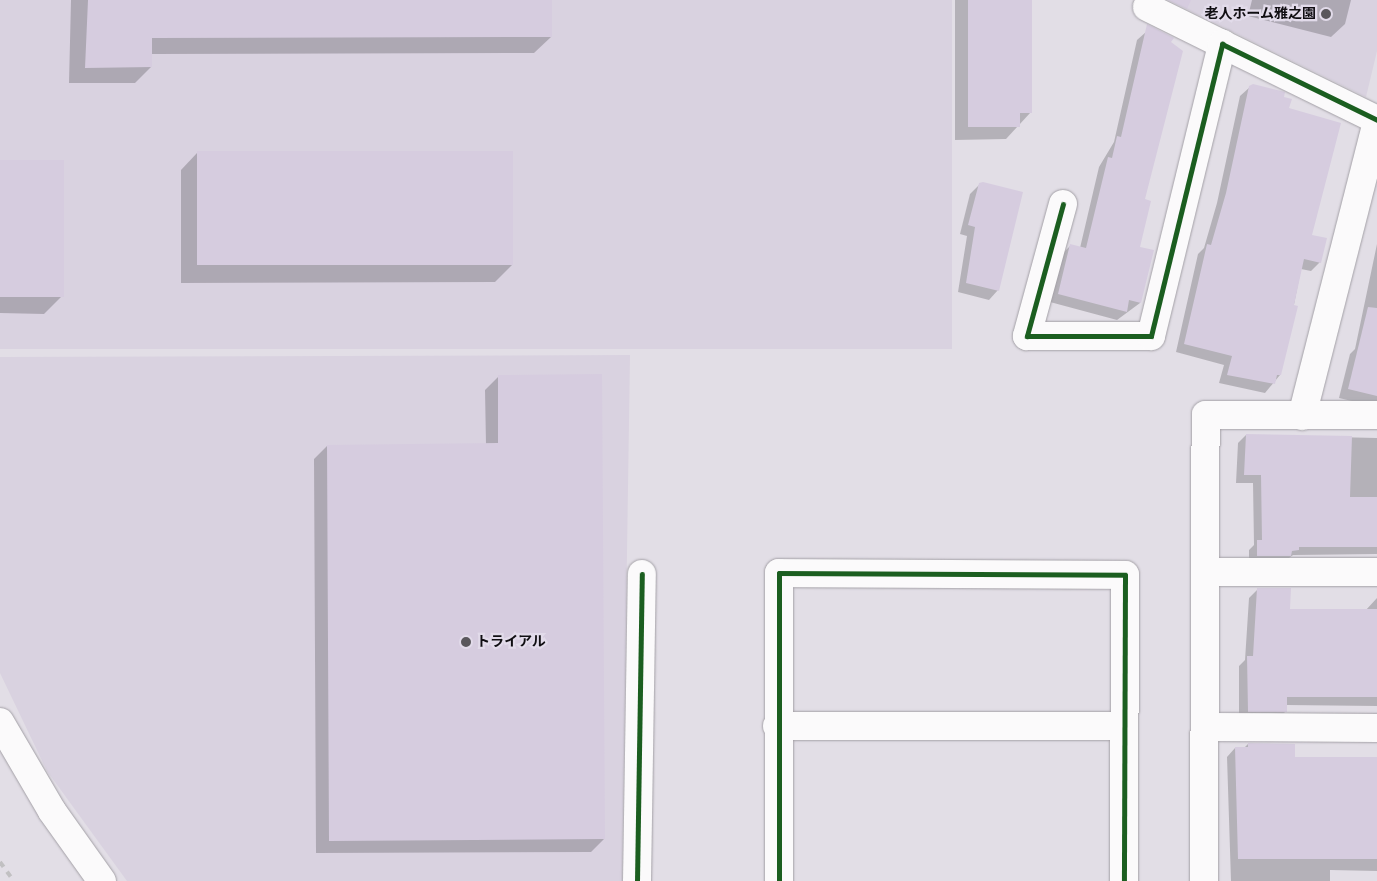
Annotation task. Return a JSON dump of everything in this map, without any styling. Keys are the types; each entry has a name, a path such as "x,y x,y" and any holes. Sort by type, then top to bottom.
{"street":[{"path":"1147,7 1377,121 1302,416"},
{"path":"1063,204 1028,336 1151,336 1222,44"},
{"path":"1204,881 1206,415 1377,416"},
{"path":"1205,572 1377,572"},
{"path":"779,881 777,726 779,573 1125,575 1123,726 1124,881"},
{"path":"637,881 642,574"},
{"path":"0,722 52,811 102,881"},
{"path":"777,726 1123,726"},
{"path":"1205,727 1377,728"}],"shaded area":[{"path":"0,0 952,0 952,349 0,349"},
{"path":"1168,0 1377,0 1377,51 1366,97"},
{"path":"630,355 622,881 127,881 47,771 0,673 0,357"}],"building":[{"path":"88,0 552,0 552,37 152,38 152,67 85,68"},
{"path":"968,0 1032,0 1032,113 1020,113 1020,127 968,127"},
{"path":"1168,0 1191,0 1187,9"},
{"path":"1147,24 1174,38 1171,42 1183,51 1145,199 1151,201 1140,247 1154,250 1141,303 1129,300 1127,312 1058,294 1070,244 1086,248 1108,157 1112,158 1117,136 1121,137"},
{"path":"1253,84 1285,92 1284,97 1292,99 1289,108 1341,123 1312,235 1327,238 1321,263 1304,259 1294,305 1298,306 1281,375 1277,375 1275,384 1227,375 1232,356 1184,344 1207,244 1211,245 1226,193 1249,86"},
{"path":"197,151 513,151 513,265 197,265"},
{"path":"0,160 64,160 64,297 0,297"},
{"path":"983,182 1023,192 999,291 966,283 975,227 968,225 979,183"},
{"path":"1368,307 1377,308 1377,396 1348,389"},
{"name":"トライアル","path":"602,374 605,839 329,841 327,445 498,443 498,375"},
{"path":"1246,434 1352,436 1350,497 1377,497 1377,547 1299,547 1299,550 1292,551 1291,556 1257,556 1257,540 1262,540 1261,475 1244,475"},
{"path":"1257,588 1291,588 1290,609 1377,609 1377,697 1287,697 1287,712 1248,712 1247,656 1253,656"},
{"path":"1248,743 1295,744 1295,757 1377,757 1377,859 1238,859 1235,747 1248,747"}],"railway":[{"path":"0,862 14,881"}],"cycle path":[{"path":"1063,204 1027,336 1151,336 1222,44 1377,120"},
{"path":"779,881 779,573 1125,575 1124,881"},
{"path":"637,881 642,574"}],"place":[{"name":"老人ホーム雅之園","path":"1326,14"},
{"name":"トライアル","path":"466,642"}]}
